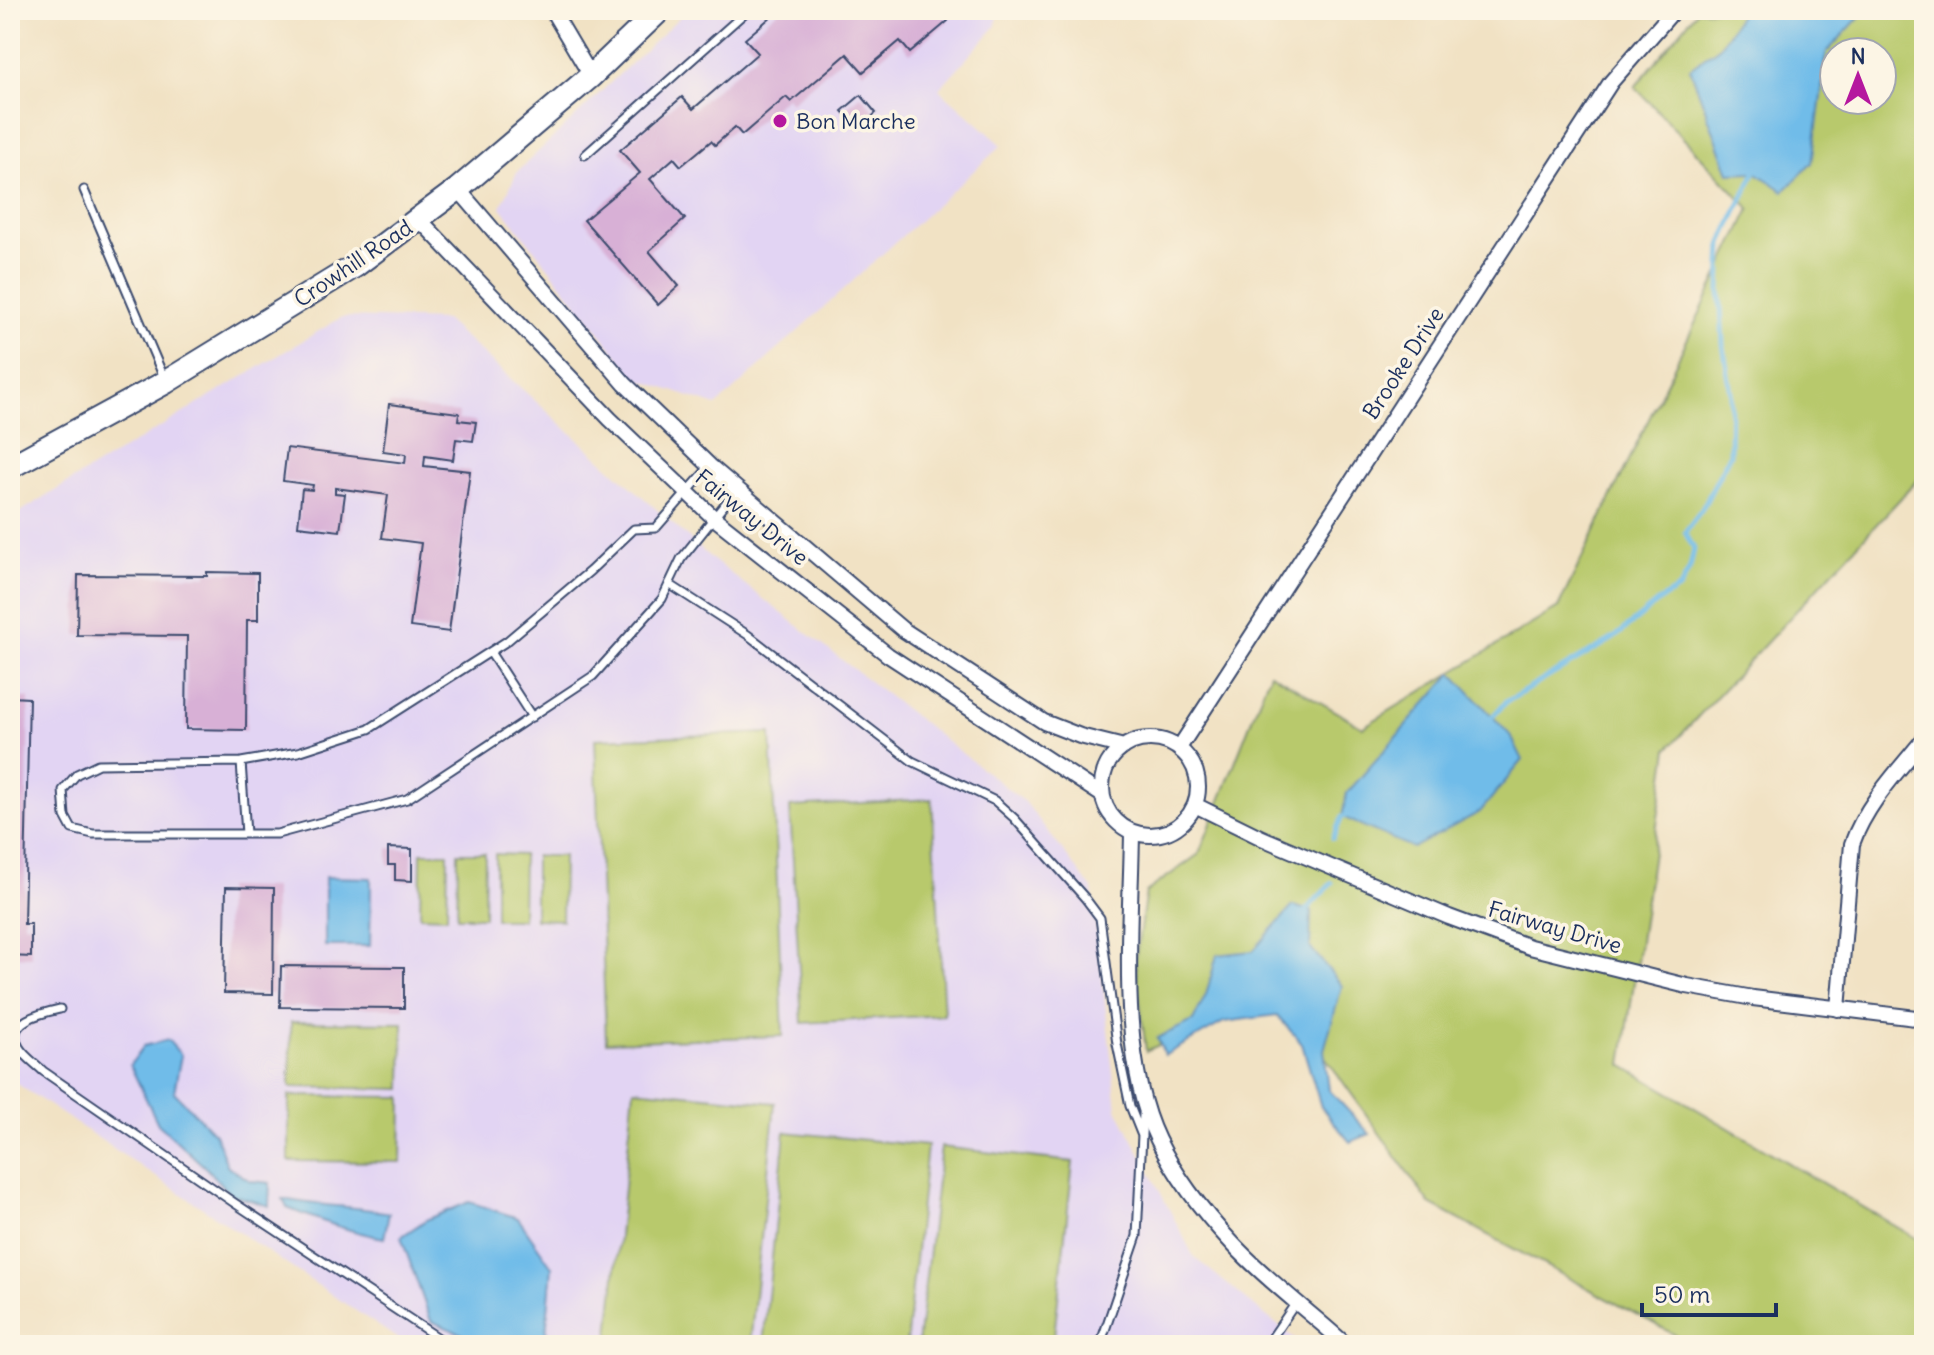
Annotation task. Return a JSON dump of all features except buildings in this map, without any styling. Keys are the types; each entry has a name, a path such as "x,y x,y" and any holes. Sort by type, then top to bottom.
{"street":[{"path":"552,10 591,76"},
{"name":"Crowhill Road","path":"12,460 166,382 355,266 458,189 591,76 660,10"},
{"name":"Brooke Drive","path":"1179,748 1611,82 1674,10"},
{"name":"Fairway Drive","path":"458,189 625,384 710,466 902,629 1044,722 1080,736 1124,747"},
{"name":"Fairway Drive","path":"419,219 610,419 713,517 888,655 1102,795"},
{"path":"1150,739 1163,741 1179,748 1196,772 1199,789 1195,805 1189,816 1169,832 1157,835 1132,832 1112,818 1102,795 1102,781 1105,768 1124,747 1150,739"},
{"path":"1838,1009 1852,844 1875,800 1924,739"},
{"name":"Fairway Drive","path":"1195,805 1262,838 1449,917 1530,947 1687,986 1753,998 1924,1019"},
{"path":"1132,832 1129,1003 1144,1095 1157,1138 1181,1181 1233,1244 1257,1269 1346,1345"}],"lane":[{"path":"585,155 748,10"},
{"path":"84,190 166,382"},
{"path":"710,466 656,528 634,529 507,641 369,729 298,752 241,762 98,764 77,774 63,790 65,816 72,829 93,834 277,834 407,799 593,676 662,599 681,559 737,489"},
{"path":"669,584 748,635 912,761 995,801 1085,898 1100,918 1117,1044 1130,1106 1142,1136"},
{"path":"490,652 532,717"},
{"path":"241,762 246,834"},
{"path":"10,1028 39,1014 60,1009"},
{"path":"22,1023 17,1029 16,1039 20,1049 43,1071 449,1345"},
{"path":"1100,1345 1137,1236 1144,1095"},
{"path":"1267,1345 1297,1301"}],"shaded area":[{"path":"687,10 1000,10 995,27 939,89 1002,145 716,406 635,378 501,207 517,172"},
{"path":"342,317 445,320 712,559 1026,803 1092,889 1117,1109 1194,1257 1302,1345 407,1345 10,1079 10,518"}],"green space":[{"path":"1698,10 1924,10 1924,473 1668,749 1622,1065 1924,1243 1924,1345 1694,1345 1430,1204 1296,1016 1250,1003 1146,1051 1135,961 1146,892 1199,854 1270,673 1363,727 1558,608 1750,209 1635,87"},
{"path":"771,733 783,1036 606,1042 595,739"},
{"path":"932,799 944,1015 802,1023 790,807"},
{"path":"421,853 448,853 447,917 420,916"},
{"path":"458,853 485,853 484,917 457,917"},
{"path":"495,854 523,855 522,919 495,919"},
{"path":"535,856 563,856 562,920 535,919"},
{"path":"291,1022 403,1023 402,1089 290,1087"},
{"path":"634,1089 775,1103 750,1345 608,1345"},
{"path":"289,1096 402,1097 401,1162 289,1161"},
{"path":"785,1132 927,1146 906,1345 763,1345"},
{"path":"941,1147 1073,1162 1053,1345 918,1345"}],"water":[{"path":"1743,10 1866,10 1842,36 1818,36 1818,116 1812,163 1784,191 1755,172 1729,173 1690,68 1720,46"},
{"path":"1452,673 1511,736 1523,760 1480,812 1413,848 1342,817 1347,793"},
{"path":"325,877 371,878 370,946 325,946"},
{"path":"1293,906 1311,911 1310,947 1342,986 1324,1050 1329,1090 1370,1134 1350,1142 1321,1107 1302,1044 1277,1015 1224,1022 1165,1055 1157,1038 1193,1021 1206,995 1217,955 1253,951"},
{"path":"168,1040 181,1055 174,1092 215,1134 228,1167 251,1181 270,1183 269,1206 230,1194 158,1124 130,1065 144,1046"},
{"path":"283,1199 389,1213 384,1238 287,1208"},
{"path":"469,1202 518,1218 552,1267 545,1345 487,1345 431,1321 401,1237 426,1220"}],"waterway":[{"path":"1489,720 1506,702 1614,638 1660,600 1680,588 1690,568 1694,549 1685,532 1702,509 1730,454 1731,392 1723,344 1720,289 1722,243 1756,169"},
{"path":"1333,838 1342,817 1346,816"},
{"path":"1303,916 1332,883"}],"place":[{"name":"Bon Marche","path":"780,121"}]}
